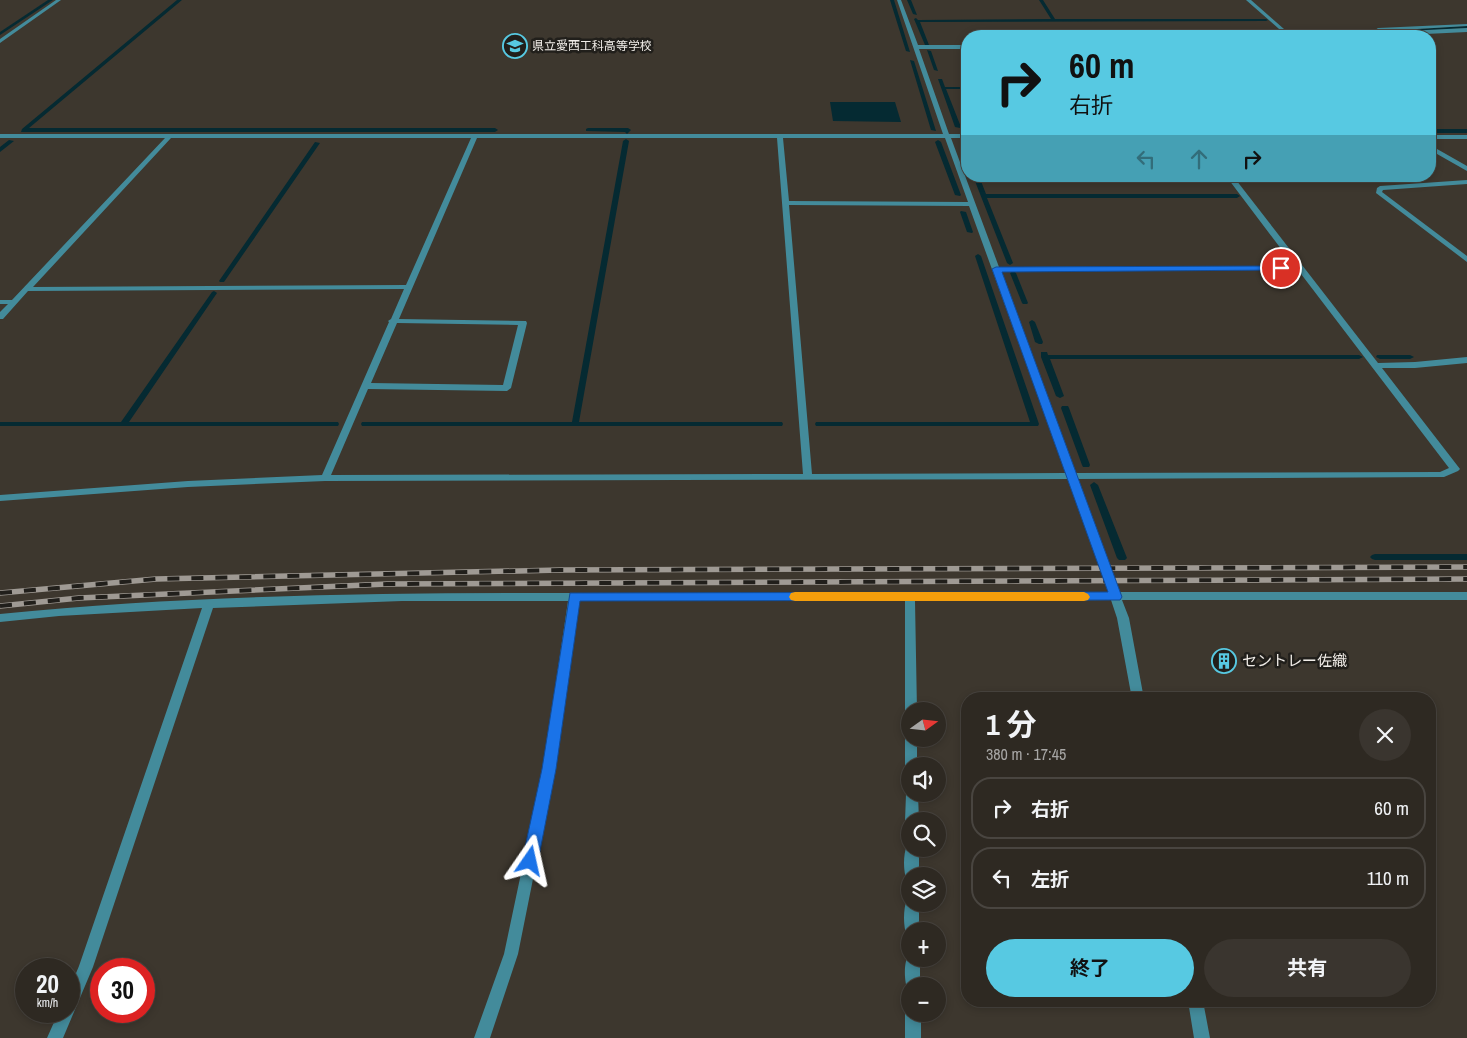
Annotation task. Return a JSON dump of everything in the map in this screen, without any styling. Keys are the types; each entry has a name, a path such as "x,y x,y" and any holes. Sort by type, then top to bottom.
{"street":[{"path":"0,41 59,0"},
{"path":"899,0 961,174"},
{"path":"1248,0 1283,30"},
{"path":"1378,30 1467,25"},
{"path":"1436,32 1467,30"},
{"path":"1451,31 1459,35"},
{"path":"916,47 961,47"},
{"path":"0,136 961,136"},
{"path":"780,136 808,477"},
{"path":"0,317 169,137"},
{"path":"325,478 474,137"},
{"path":"1436,137 1467,137"},
{"path":"1436,151 1467,169"},
{"path":"964,182 1116,597 1123,618 1137,692"},
{"path":"0,498 188,484 325,478 1441,475 1455,469 1378,366 1235,182"},
{"path":"1467,182 1380,188 1379,193 1467,260"},
{"path":"785,203 972,204"},
{"path":"996,269 1301,268"},
{"path":"26,289 407,287"},
{"path":"0,302 14,302"},
{"path":"364,386 508,388 523,323 392,321"},
{"path":"1378,366 1467,360"},
{"path":"910,596 911,702"},
{"path":"0,618 58,612 339,598 1467,596"},
{"path":"482,1038 512,954 549,769 574,597"},
{"path":"80,982 209,604"},
{"path":"1196,1007 1202,1038"},
{"path":"913,1022 913,1038"},
{"path":"55,1038 62,1023"}],"water":[{"path":"830,102 895,102 901,122 833,121"}],"waterway":[{"path":"0,34 51,0"},
{"path":"24,130 180,0"},
{"path":"892,0 908,51"},
{"path":"909,0 915,14"},
{"path":"1041,0 1054,21"},
{"path":"916,19 927,45"},
{"path":"1054,21 1266,20"},
{"path":"917,21 1054,21"},
{"path":"1418,30 1467,27"},
{"path":"929,51 936,70"},
{"path":"912,61 934,130"},
{"path":"940,80 943,88"},
{"path":"943,88 961,88"},
{"path":"943,88 958,127"},
{"path":"24,130 495,130"},
{"path":"588,130 628,130 627,132"},
{"path":"1436,131 1467,131"},
{"path":"0,150 11,141"},
{"path":"575,424 626,141"},
{"path":"938,142 958,195"},
{"path":"222,281 317,143"},
{"path":"978,182 1010,263"},
{"path":"984,196 1237,196"},
{"path":"963,212 970,232"},
{"path":"819,424 1035,424 978,256"},
{"path":"1013,273 1025,303"},
{"path":"123,424 214,293"},
{"path":"1032,322 1039,342"},
{"path":"1045,357 1359,357"},
{"path":"1045,357 1060,396"},
{"path":"1380,357 1410,357"},
{"path":"1065,408 1086,465"},
{"path":"0,424 123,424"},
{"path":"123,424 335,424"},
{"path":"365,424 575,424"},
{"path":"575,424 779,424"},
{"path":"1094,485 1122,558"},
{"path":"1375,557 1467,557"}],"railway":[{"path":"0,593 156,579 560,570 1467,567"},
{"path":"0,606 79,598 387,584 1467,579"}],"slow traffic":[{"path":"795,597 1084,597"}],"place":[{"name":"県立愛西工科高等学校","path":"515,46"},
{"name":"セントレー佐織","path":"1224,661"}],"route":[{"path":"530,861 549,769 574,597 1116,597 996,269 1281,268"}]}
